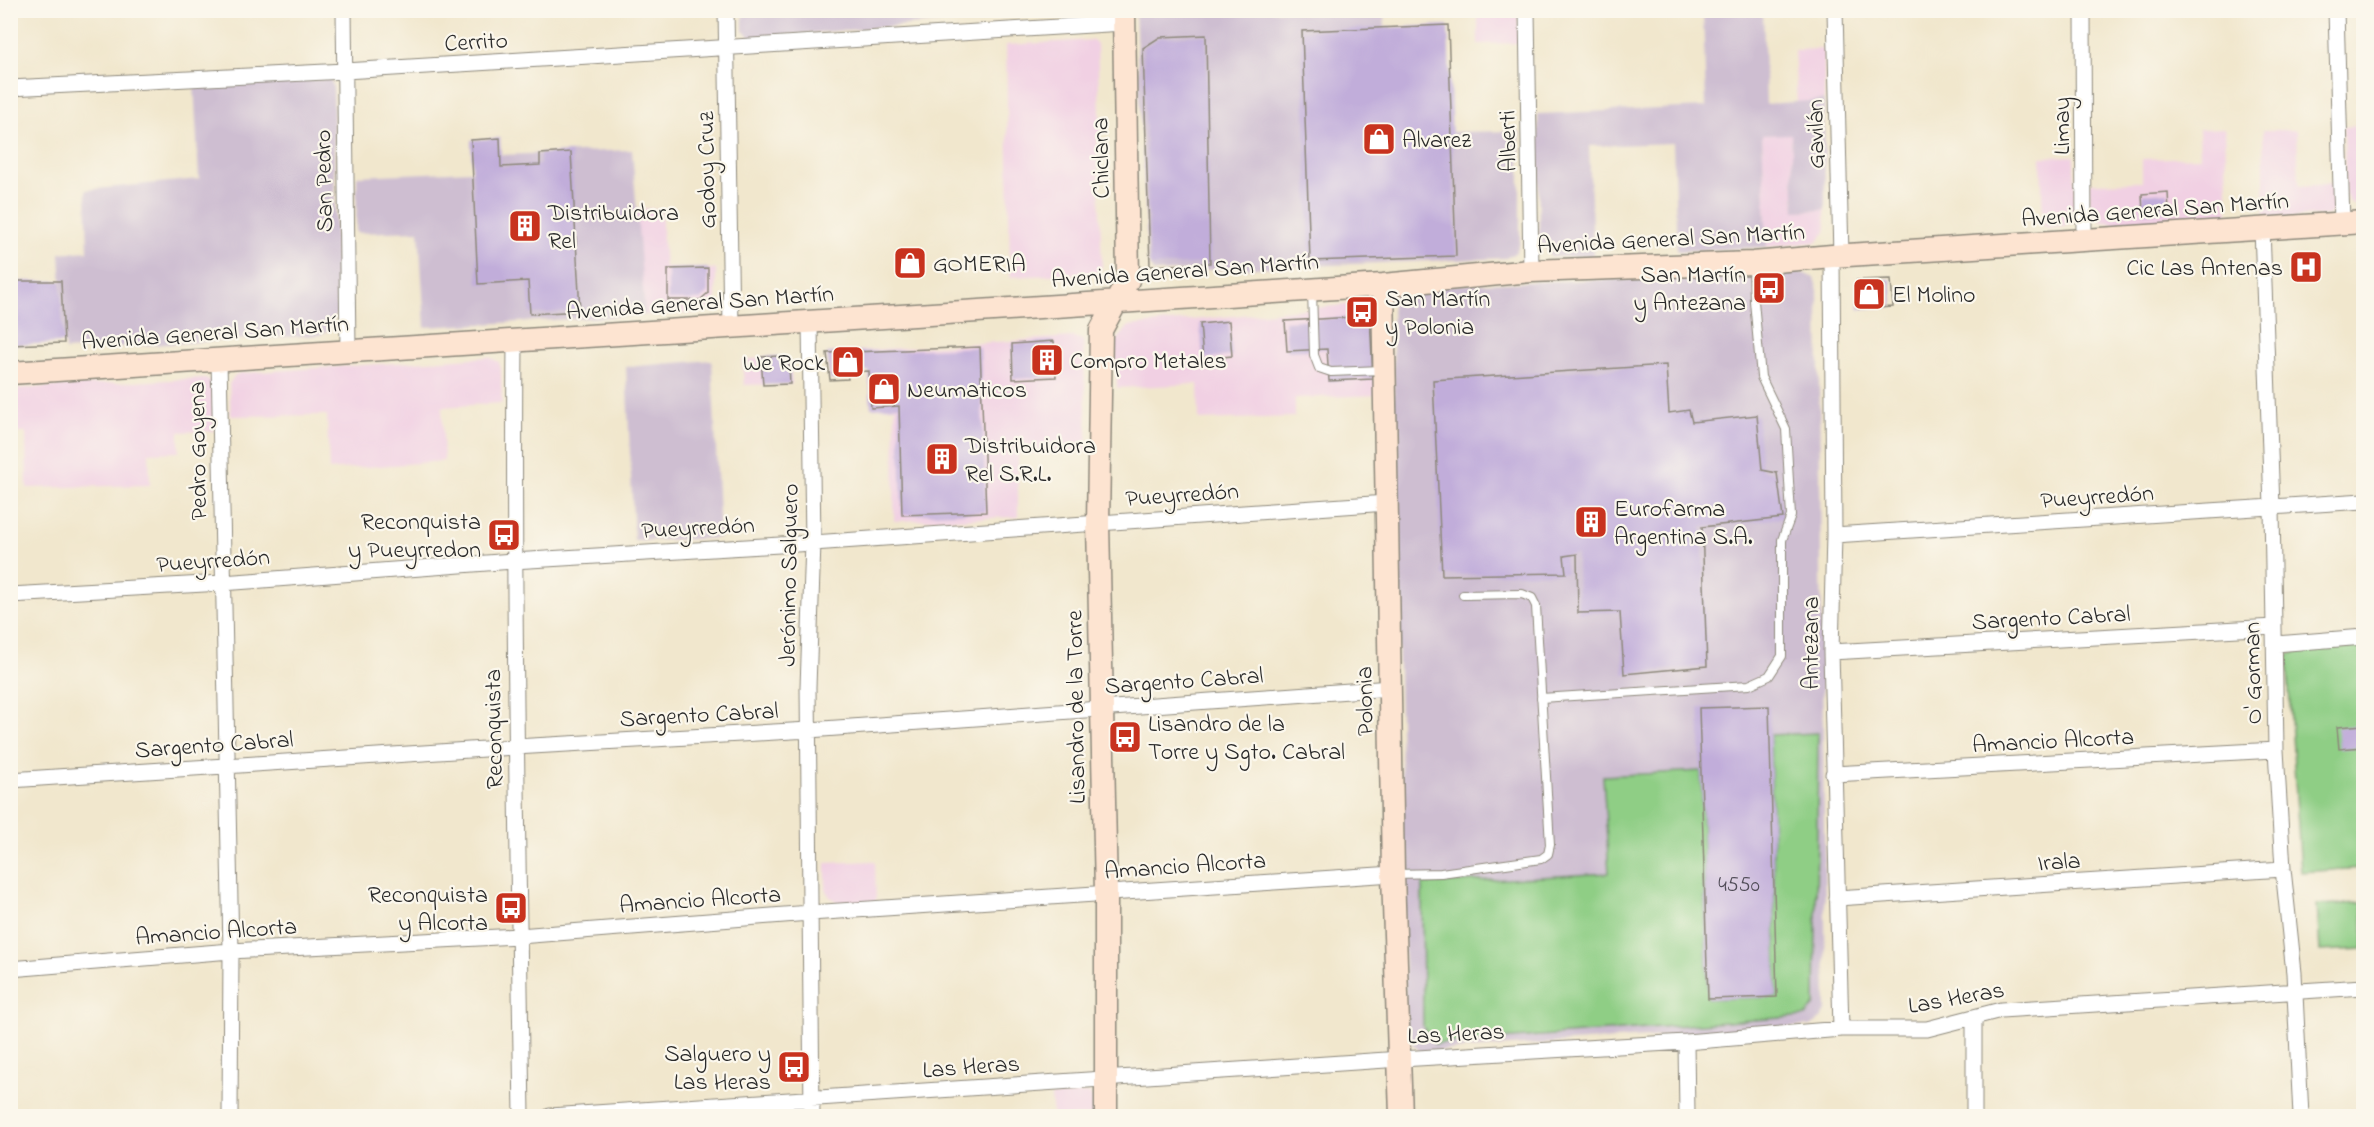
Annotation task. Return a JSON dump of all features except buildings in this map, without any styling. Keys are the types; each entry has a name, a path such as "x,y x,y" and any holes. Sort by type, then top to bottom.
{"main road":[{"name":"Chiclana","path":"1116,301 1128,280 1124,17"},
{"name":"Avenida General San Martín","path":"10,373 1383,285 1531,271 1754,263 2353,223"},
{"name":"Polonia","path":"1383,285 1393,874 1401,1059 1401,1116"},
{"name":"Lisandro de la Torre","path":"1106,1116 1106,892 1098,523 1101,330 1116,301"}],"street":[{"name":"San Pedro","path":"344,10 348,350"},
{"name":"Godoy Cruz","path":"726,10 731,328"},
{"name":"Alberti","path":"1527,10 1531,271"},
{"name":"Gavilán","path":"1835,10 1836,256"},
{"name":"Limay","path":"2083,10 2084,241"},
{"path":"2336,10 2353,223"},
{"name":"Cerrito","path":"10,88 726,48 1124,17"},
{"name":"O' Gorman","path":"2262,228 2272,507 2276,750 2283,869 2295,991 2301,1116"},
{"name":"Antezana","path":"1836,256 1831,652 1841,1029"},
{"name":"Jerónimo Salguero","path":"810,322 813,543 809,730 812,1116"},
{"name":"Reconquista","path":"515,341 513,561 522,1116"},
{"name":"Pedro Goyena","path":"219,360 231,951 230,1116"},
{"name":"Pueyrredón","path":"1834,536 2364,501"},
{"name":"Pueyrredón","path":"10,595 222,583 513,561 813,543 1387,503"},
{"name":"Sargento Cabral","path":"1831,652 2274,627"},
{"path":"2275,644 2364,638"},
{"name":"Sargento Cabral","path":"10,780 809,730 1391,688"},
{"name":"Amancio Alcorta","path":"1833,774 2276,750"},
{"name":"Irala","path":"1837,898 2283,869"},
{"name":"Amancio Alcorta","path":"10,969 231,951 519,936 1106,892 1393,874"},
{"name":"Las Heras","path":"550,1116 1686,1042 1841,1029 1927,1029 2001,1010 2364,987"},
{"path":"1974,1017 1974,1116"},
{"path":"1686,1042 1688,1116"}],"lane":[{"path":"1541,698 1749,685 1769,676 1782,656 1782,540 1791,516 1786,429 1761,377 1754,301 1754,263"},
{"path":"1312,289 1314,355 1319,368 1330,372 1386,370"},
{"path":"1393,874 1441,873 1541,859 1548,854 1550,845 1536,606 1532,598 1522,594 1463,595"}],"shaded area":[{"path":"743,10 1078,11 752,38 743,31"},
{"path":"1384,10 1385,27 1451,132 1520,131 1520,242 1516,252 1506,258 1154,272 1148,263 1135,11"},
{"path":"1478,11 1518,11 1519,43 1478,44"},
{"path":"1703,11 1763,11 1766,104 1824,100 1825,210 1795,211 1791,134 1762,135 1767,247 1677,251 1673,143 1589,146 1593,256 1552,257 1539,242 1538,114 1706,107"},
{"path":"1093,40 1097,44 1101,134 1097,135 1102,267 1096,273 1010,277 1006,45"},
{"path":"1824,49 1824,100 1797,103 1794,50"},
{"path":"330,79 333,86 337,312 328,331 320,335 65,350 60,253 88,251 86,190 199,179 194,84"},
{"path":"2363,126 2362,208 2350,203 2345,194 2344,127"},
{"path":"2225,128 2228,221 2122,226 2100,221 2090,205 2089,183 2142,182 2142,159 2200,157 2199,129"},
{"path":"2263,130 2297,130 2299,186 2334,184 2334,209 2329,215 2265,220"},
{"path":"1791,133 1795,211 1825,210 1826,232 1817,242 1767,247 1762,135"},
{"path":"500,138 501,155 632,150 645,315 425,327 419,231 356,233 357,176 472,171 471,140"},
{"path":"2074,156 2075,217 2064,227 2043,227 2041,157"},
{"path":"635,208 661,209 665,268 716,269 716,298 710,309 702,313 645,315"},
{"path":"1803,273 1814,278 1818,290 1826,1011 1822,1018 1811,1026 1421,1052 1406,1038 1392,298 1397,292 1412,286"},
{"path":"1365,303 1376,308 1381,395 1295,398 1295,417 1199,420 1198,384 1117,388 1115,343 1129,326"},
{"path":"1073,337 1083,340 1088,452 1018,454 1018,517 894,521 895,407 871,408 869,371 848,372 848,379 830,380 827,353"},
{"path":"780,356 790,364 792,384 744,385 742,360"},
{"path":"489,357 499,362 501,369 502,403 442,407 444,461 329,470 327,415 231,416 229,384 235,375 241,373"},
{"path":"712,360 720,538 634,541 626,367"},
{"path":"205,378 213,385 214,431 179,432 179,452 149,453 150,485 27,488 26,433 11,433 11,389"},
{"path":"875,861 876,903 840,904 830,897 826,891 826,863"},
{"path":"1088,1093 1095,1101 1095,1116 1053,1116 1051,1096"}],"green space":[{"path":"2363,646 2363,868 2301,872 2287,659 2289,654 2306,649"},
{"path":"1818,733 1815,1005 1806,1016 1434,1044 1423,1026 1422,884 1609,873 1603,776 1701,771 1708,999 1777,997 1770,735"},
{"path":"2363,903 2363,949 2320,951 2317,905"}],"place":[{"name":"Alvarez","path":"1379,139"},
{"name":"Distribuidora Rel","path":"525,226"},
{"name":"GOMERIA","path":"910,263"},
{"name":"Cic Las Antenas","path":"2306,267"},
{"name":"San Martín y Antezana","path":"1769,288"},
{"name":"El Molino","path":"1869,294"},
{"name":"San Martín y Polonia","path":"1362,312"},
{"name":"Compro Metales","path":"1047,360"},
{"name":"We Rock","path":"848,362"},
{"name":"Neumaticos","path":"884,389"},
{"name":"Distribuidora Rel S.R.L.","path":"942,459"},
{"name":"Eurofarma Argentina S.A.","path":"1591,522"},
{"name":"Reconquista y Pueyrredon","path":"504,535"},
{"name":"Lisandro de la Torre y Sgto. Cabral","path":"1125,737"},
{"name":"Reconquista y Alcorta","path":"511,908"},
{"name":"Salguero y Las Heras","path":"794,1067"}]}
